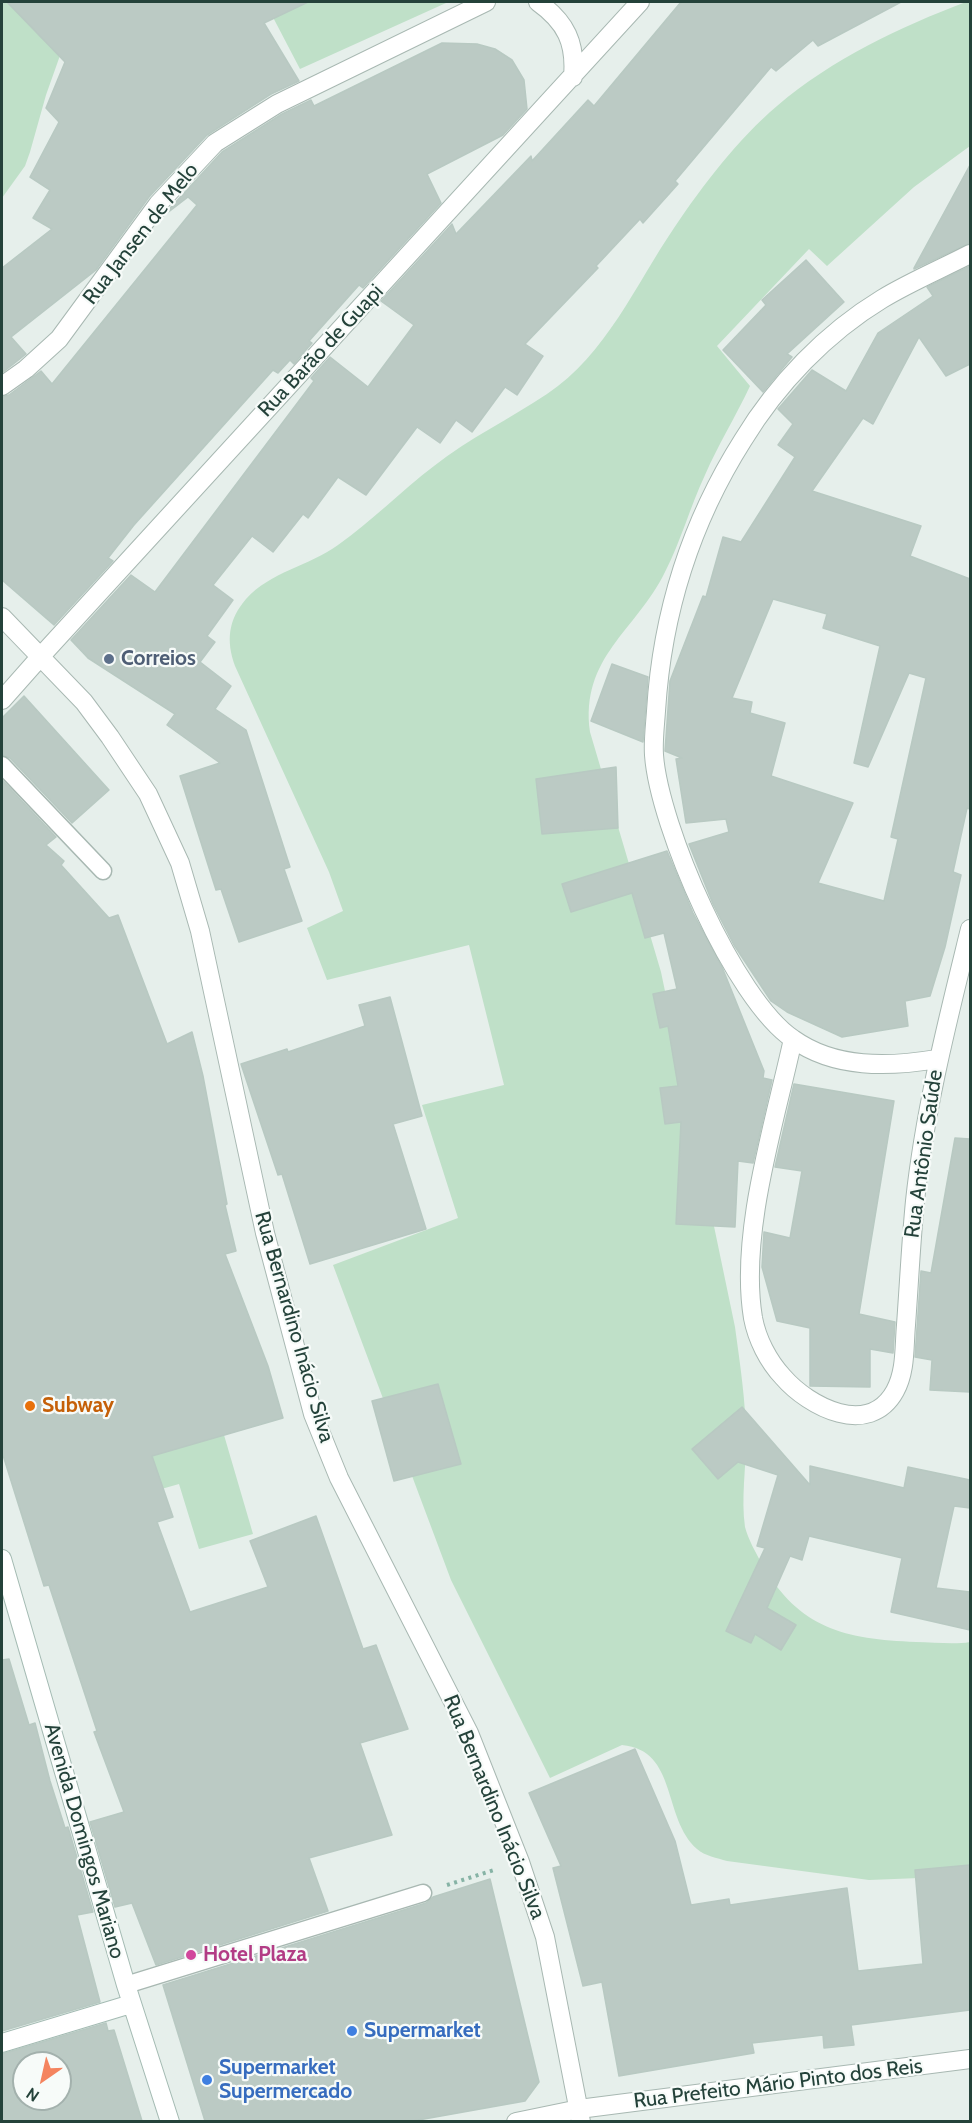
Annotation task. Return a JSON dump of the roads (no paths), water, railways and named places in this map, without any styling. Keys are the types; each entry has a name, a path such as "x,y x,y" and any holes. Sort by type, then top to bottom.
{"street":[{"name":"Rua Jansen de Melo","path":"2,386 26,369 59,339 158,204 215,143 277,104 486,2"},
{"path":"538,2 562,26 570,38 574,48 573,77"},
{"name":"Rua Barão de Guapi","path":"2,700 640,2"},
{"path":"938,1059 907,1064 858,1063 818,1052 793,1039 756,999 728,954 693,885 666,816 654,754 658,679 670,605 695,536 727,467 760,414 788,380 836,332 858,315 884,298 970,254"},
{"name":"Rua Bernardino Inácio Silva","path":"2,617 84,702 129,765 157,810 180,863 200,931 266,1233 313,1414 344,1488 469,1733 520,1862 545,1937 580,2115"},
{"name":"Rua Antônio Saúde","path":"793,1039 755,1212 751,1274 753,1317 758,1339 782,1377 797,1391 820,1406 842,1415 868,1414 879,1410 894,1393 903,1366 915,1200 938,1059 970,929"},
{"name":"Avenida Domingos Mariano","path":"2,1559 131,2004 170,2121"},
{"path":"2,2043 131,2004"},
{"name":"Rua Prefeito Mário Pinto dos Reis","path":"516,2121 580,2115 970,2059"}],"lane":[{"path":"2,765 103,871"},
{"path":"126,1985 423,1893"}],"place":[{"name":"Correios","path":"109,659"},
{"name":"Subway","path":"30,1406"},
{"name":"Hotel Plaza","path":"191,1955"},
{"name":"Supermarket","path":"352,2031"},
{"name":"Supermarket Supermercado","path":"207,2080"}]}
